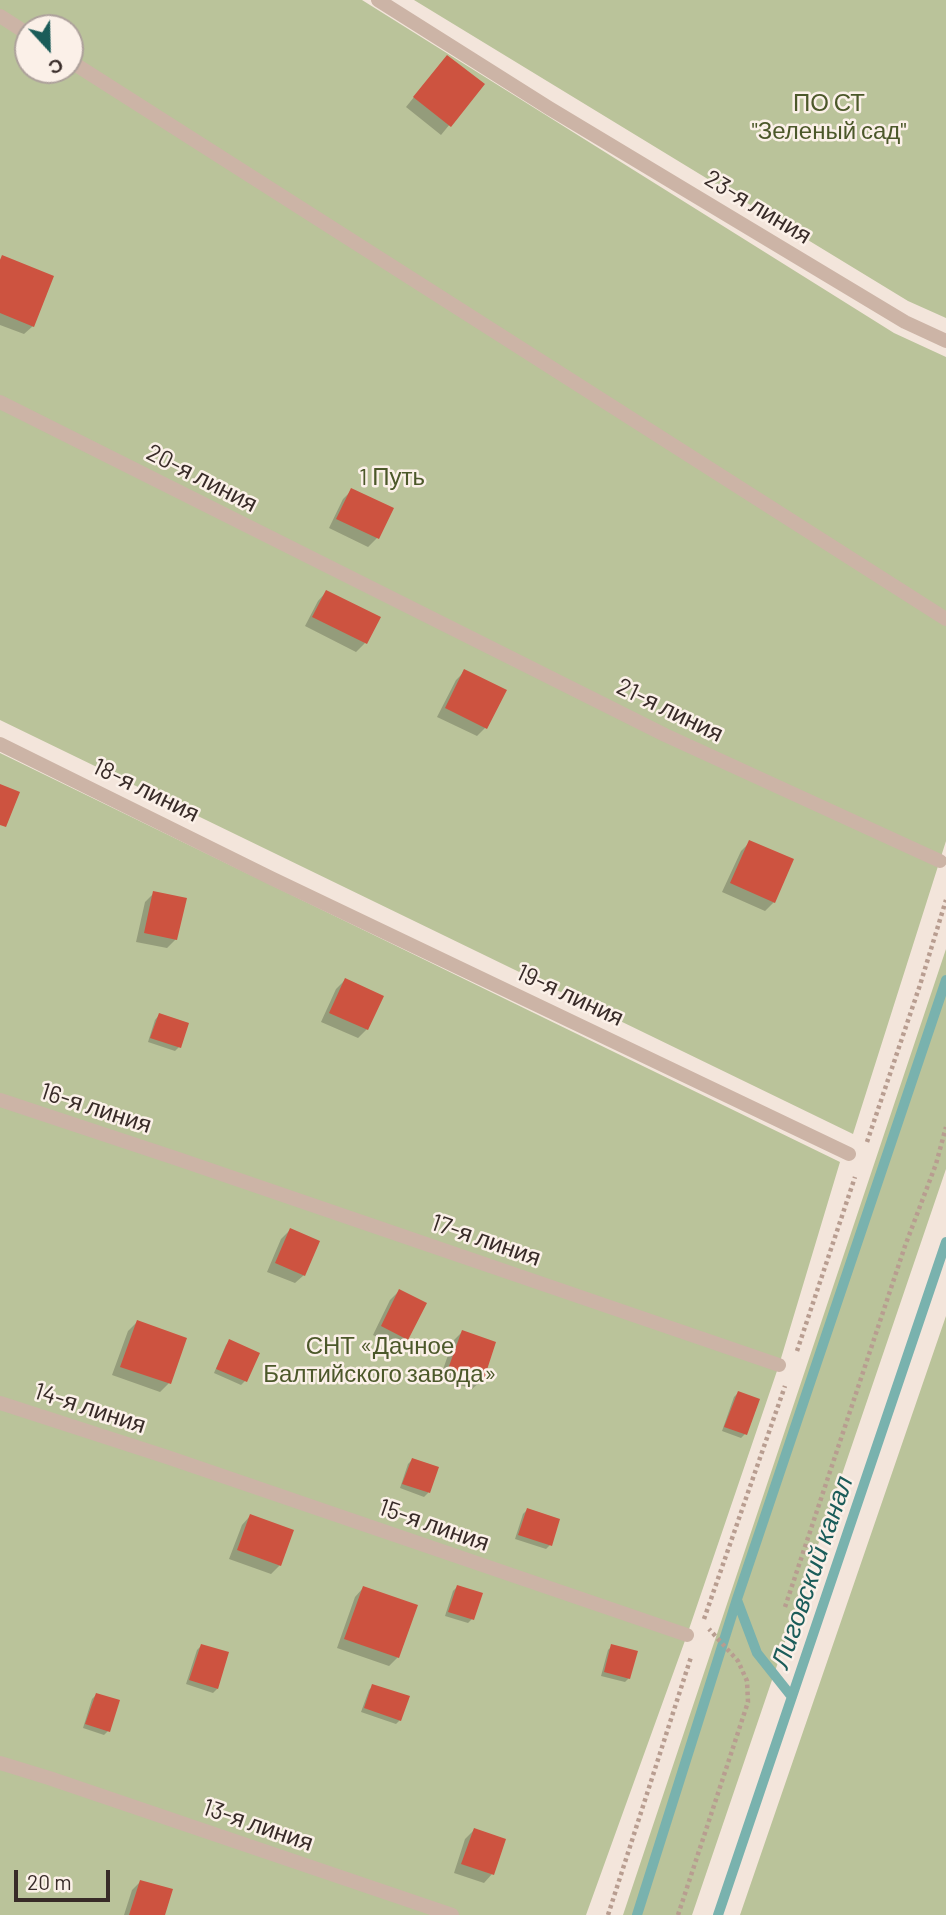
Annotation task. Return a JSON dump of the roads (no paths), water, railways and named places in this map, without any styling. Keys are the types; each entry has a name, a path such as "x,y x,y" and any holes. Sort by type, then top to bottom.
{"lane":[{"name":"23-я линия","path":"378,0 549,108 905,322 946,341"},
{"path":"84,70 946,620"},
{"name":"20-я линия","path":"0,402 383,594"},
{"name":"21-я линия","path":"383,594 665,734 940,860"},
{"name":"18-я линия","path":"0,744 271,878"},
{"name":"19-я линия","path":"271,878 849,1154"},
{"name":"16-я линия","path":"0,1100 178,1158"},
{"name":"17-я линия","path":"178,1158 779,1365"},
{"name":"14-я линия","path":"0,1403 167,1457"},
{"name":"15-я линия","path":"167,1457 687,1635"},
{"name":"13-я линия","path":"0,1763 49,1777 452,1915"}],"waterway":[{"path":"637,1915 737,1599 946,980"},
{"name":"Лиговский канал","path":"718,1915 946,1242"},
{"path":"737,1600 757,1653 792,1697"}],"park label":[{"name":"ПО СТ \"Зеленый сад\"","path":"829,117"},
{"name":"1 Путь","path":"392,477"},
{"name":"СНТ «Дачное Балтийского завода»","path":"380,1360"}]}
